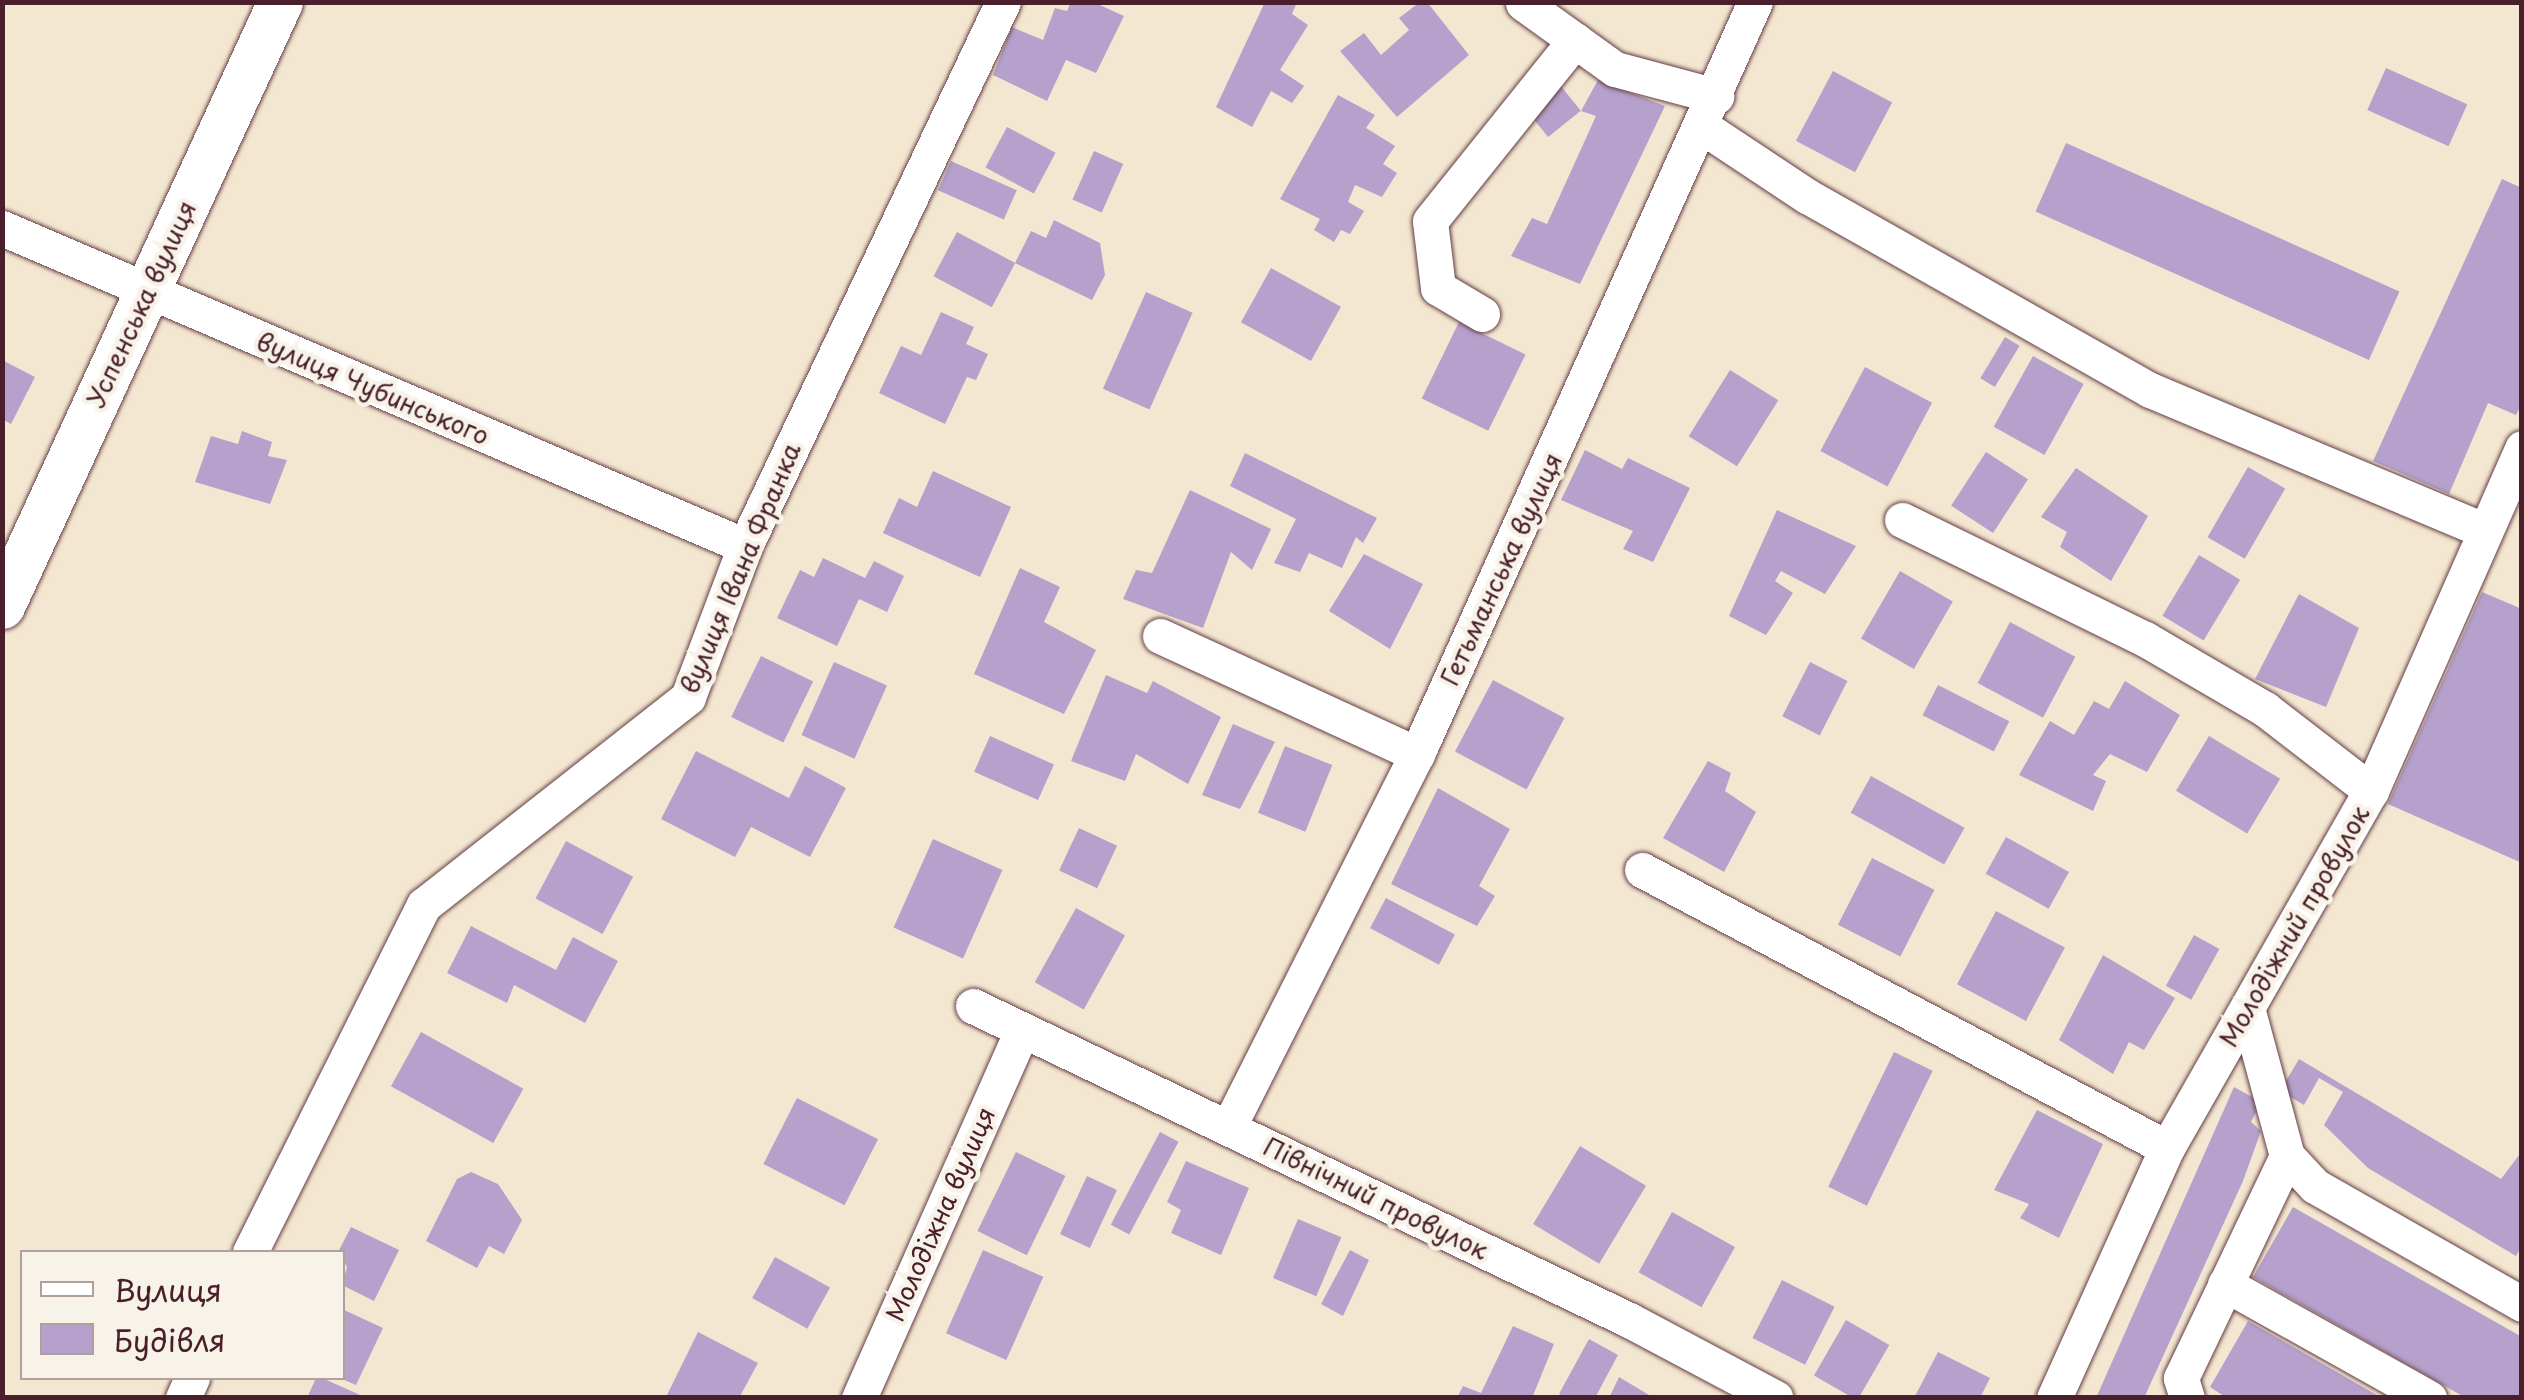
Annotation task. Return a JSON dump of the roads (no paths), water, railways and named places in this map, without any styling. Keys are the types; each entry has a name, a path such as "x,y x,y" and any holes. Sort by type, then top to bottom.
{"street":[{"name":"Успенська вулиця","path":"2,606 280,2"},
{"name":"вулиця Івана Франка","path":"251,1250 424,905 688,697 744,546 1003,2"},
{"name":"Гетьманська вулиця","path":"1229,1126 1417,754 1710,111 1754,2"},
{"path":"1523,4 1615,69 1710,111 1807,196 2150,390 2485,531"},
{"path":"1482,314 1438,288 1430,222 1575,40"},
{"name":"вулиця Чубинського","path":"2,228 744,546"},
{"name":"Молодіжний провулок","path":"2054,1398 2168,1148 2371,791 2522,448"},
{"path":"1902,520 2144,638 2265,709 2371,791"},
{"path":"1160,636 1417,754"},
{"path":"1642,870 2168,1148"},
{"name":"Північний провулок","path":"973,1006 1229,1126 1776,1398"},
{"path":"2247,1008 2287,1156 2315,1186 2522,1304"},
{"name":"Молодіжна вулиця","path":"858,1398 1022,1031"},
{"path":"2187,1398 2181,1378 2287,1156"},
{"path":"2225,1284 2429,1398"}]}
